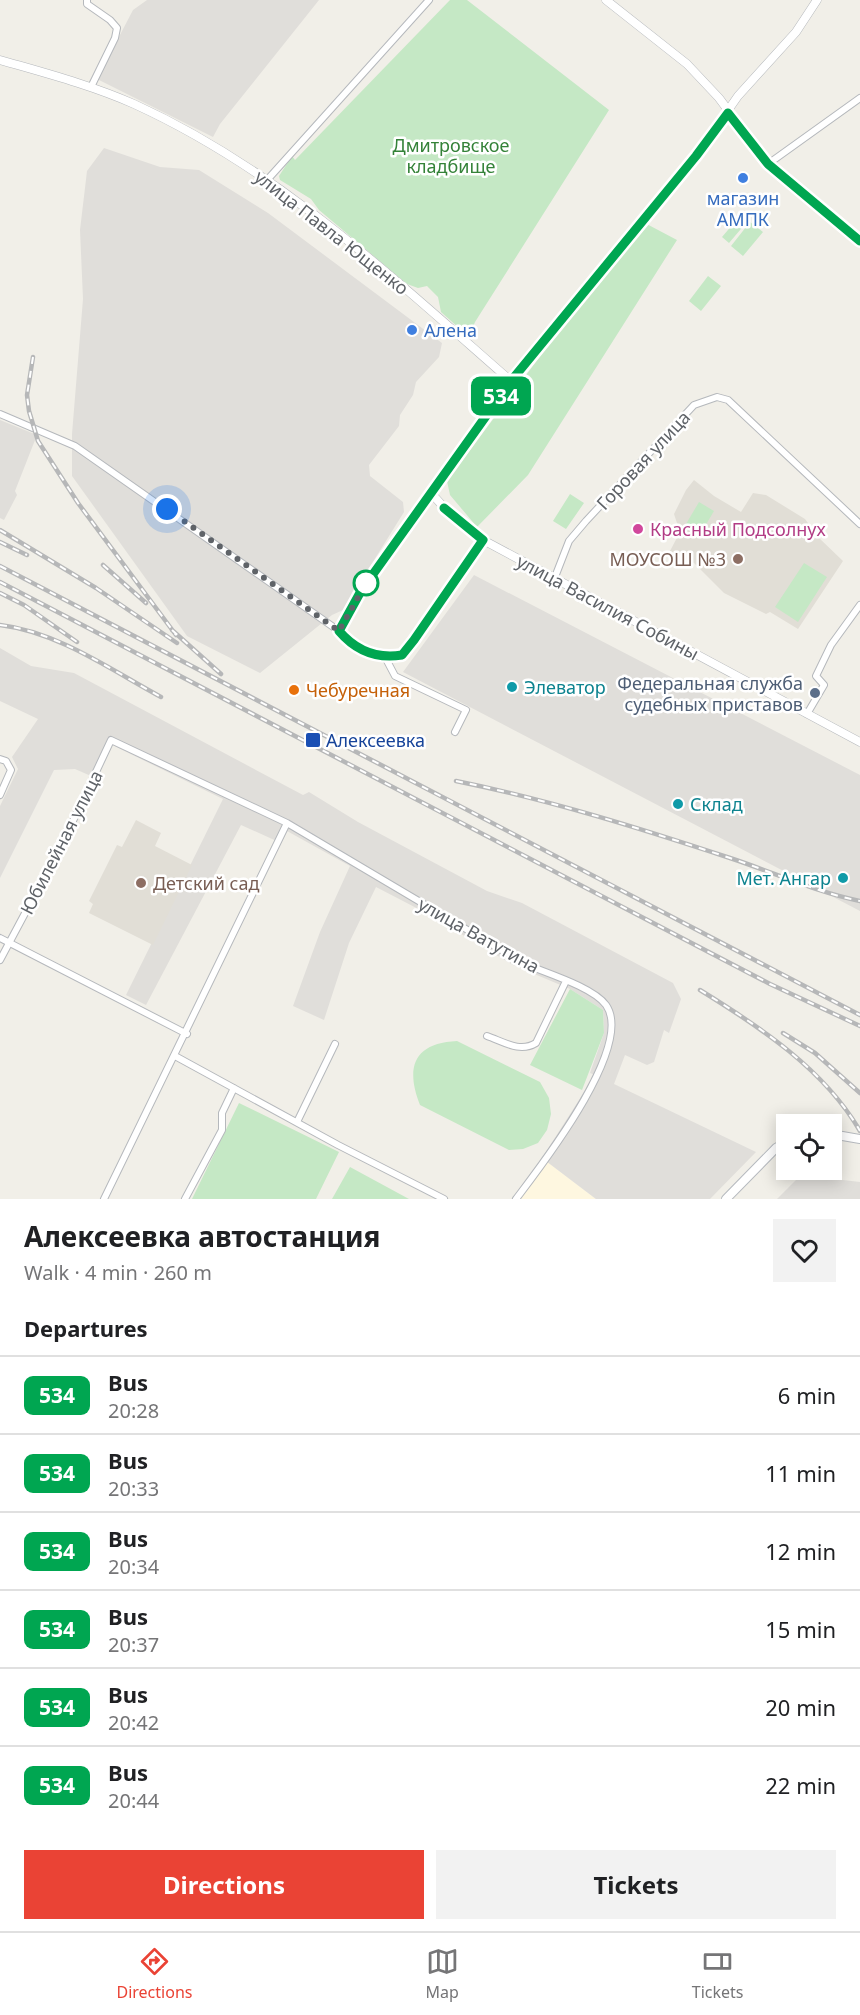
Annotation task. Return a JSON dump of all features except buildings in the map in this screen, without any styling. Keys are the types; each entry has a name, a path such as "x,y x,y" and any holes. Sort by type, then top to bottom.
{"main road":[{"path":"842,1136 860,1139"},
{"path":"726,1199 776,1148"}],"street":[{"path":"87,0 87,4 117,28 115,38 91,87"},
{"path":"268,179 429,0"},
{"path":"606,0 687,64 719,98 768,164 860,241"},
{"path":"339,631 361,591 511,381 696,156 738,96 796,32 817,0"},
{"name":"улица Павла Ющенко","path":"0,60 91,87 143,109 268,179 337,231 511,381"},
{"path":"768,164 860,98"},
{"name":"Горовая улица","path":"555,578 569,541 586,521 694,405 717,397 728,400 860,524"},
{"path":"0,414 75,446 339,631 346,640 364,651 385,657 402,655 483,540"},
{"name":"улица Василия Собины","path":"431,493 451,515 483,540 860,742"},
{"path":"807,714 824,685 816,676 821,665 831,645 860,605"},
{"path":"385,657 395,676 466,710 455,732"},
{"name":"улица Ватутина","path":"111,740 287,823 525,964 566,981 600,999 608,1007 612,1032 594,1085 546,1161 516,1199"},
{"name":"Юбилейная улица","path":"0,960 63,842 111,740"},
{"path":"0,759 6,761 11,770 0,795"},
{"path":"104,1199 187,1034 287,823"},
{"path":"0,938 187,1034"},
{"path":"488,1036 519,1048 529,1047 536,1042 566,981"},
{"path":"297,1122 335,1044"},
{"path":"175,1056 444,1199"},
{"path":"185,1199 222,1130 222,1113 234,1088"}],"shaded area":[{"path":"147,0 319,0 220,124 213,137 97,79 133,10"},
{"path":"104,148 160,167 199,170 268,213 442,343 439,357 416,382 413,395 400,415 399,426 369,465 370,476 403,502 404,512 343,610 332,615 260,673 187,636 72,476 72,434 83,299 80,230 87,171"},
{"path":"0,420 37,435 15,491 17,495 4,520 0,518"},
{"path":"694,480 714,496 741,512 753,493 766,495 805,519 818,537 843,561 798,629 770,612 766,614 724,593 694,563 670,551 680,532 674,514 686,490"},
{"name":"Элеватор","path":"474,575 860,775 860,911 403,672"},
{"path":"0,648 31,666 74,673 303,795 309,792 358,822 487,891 522,903 673,983 681,999 669,1033 664,1030 654,1062 647,1065 625,1055 614,1084 756,1152 710,1199 596,1199 542,1158 595,1075 590,1073 604,1033 603,1010 570,989 513,965 428,914 376,887 349,943 324,1020 293,1006 320,932 350,866 287,831 281,843 241,825 146,1005 126,995 223,799 108,743 91,776 75,769 54,770 0,878 0,806 18,769 12,757 38,719 0,701"},
{"name":"Детский сад","path":"136,820 161,833 155,846 192,865 153,945 89,913 93,904 89,901 117,845 122,847"},
{"path":"546,1161 596,1199 519,1199"},
{"path":"796,1180 860,1182 860,1199 777,1199"}],"green space":[{"name":"Дмитровское кладбище","path":"450,0 467,0 609,110 475,322 469,337 441,312 438,297 427,286 418,288 407,284 319,210 311,199 280,180 279,176 292,156 295,160"},
{"path":"739,217 746,223 729,243 722,237"},
{"path":"641,221 677,240 528,475 477,527 450,495 447,481"},
{"path":"750,222 763,232 743,256 731,246"},
{"path":"708,276 721,286 701,311 689,301"},
{"path":"570,494 584,503 566,529 553,521"},
{"path":"699,502 714,511 701,533 686,524"},
{"path":"804,563 827,577 798,622 775,607"},
{"path":"570,989 603,1010 604,1033 582,1090 530,1065"},
{"path":"457,1041 540,1082 549,1098 551,1114 547,1130 538,1143 523,1149 509,1150 420,1105 413,1079 417,1060 422,1052 431,1046"},
{"path":"239,1103 339,1152 316,1199 192,1199"},
{"path":"350,1167 409,1199 332,1199"}],"railway":[{"path":"33,357 27,395 38,441 78,503 176,635"},
{"path":"0,530 96,588 177,643"},
{"path":"0,542 27,555"},
{"path":"103,565 146,603"},
{"path":"0,566 860,1015"},
{"path":"0,582 770,984 860,1026"},
{"path":"0,593 24,605 77,642"},
{"path":"0,625 43,635 84,654 161,697"},
{"path":"172,630 221,674"},
{"path":"456,781 526,797 628,825 860,901"},
{"path":"700,990 789,1051 828,1088 860,1131"},
{"path":"783,1033 815,1053 860,1093"}],"bus line":[{"name":"534","path":"444,508 483,540 414,640 402,655 385,657 370,654 346,640 339,631 361,591 414,514 511,381 650,209 696,156 728,113 768,164 860,241"}],"place":[{"name":"магазин АМПК","path":"743,178"},
{"name":"Алена","path":"412,330"},
{"name":"Красный Подсолнух","path":"638,529"},
{"name":"МОУСОШ №3","path":"738,559"},
{"name":"Элеватор","path":"512,687"},
{"name":"Чебуречная","path":"294,690"},
{"name":"Федеральная служба судебных приставов","path":"815,693"},
{"name":"Алексеевка","path":"313,740"},
{"name":"Склад","path":"678,804"},
{"name":"Мет. Ангар","path":"843,878"},
{"name":"Детский сад","path":"141,883"}],"route":[{"path":"167,509 339,631 366,583"}]}
